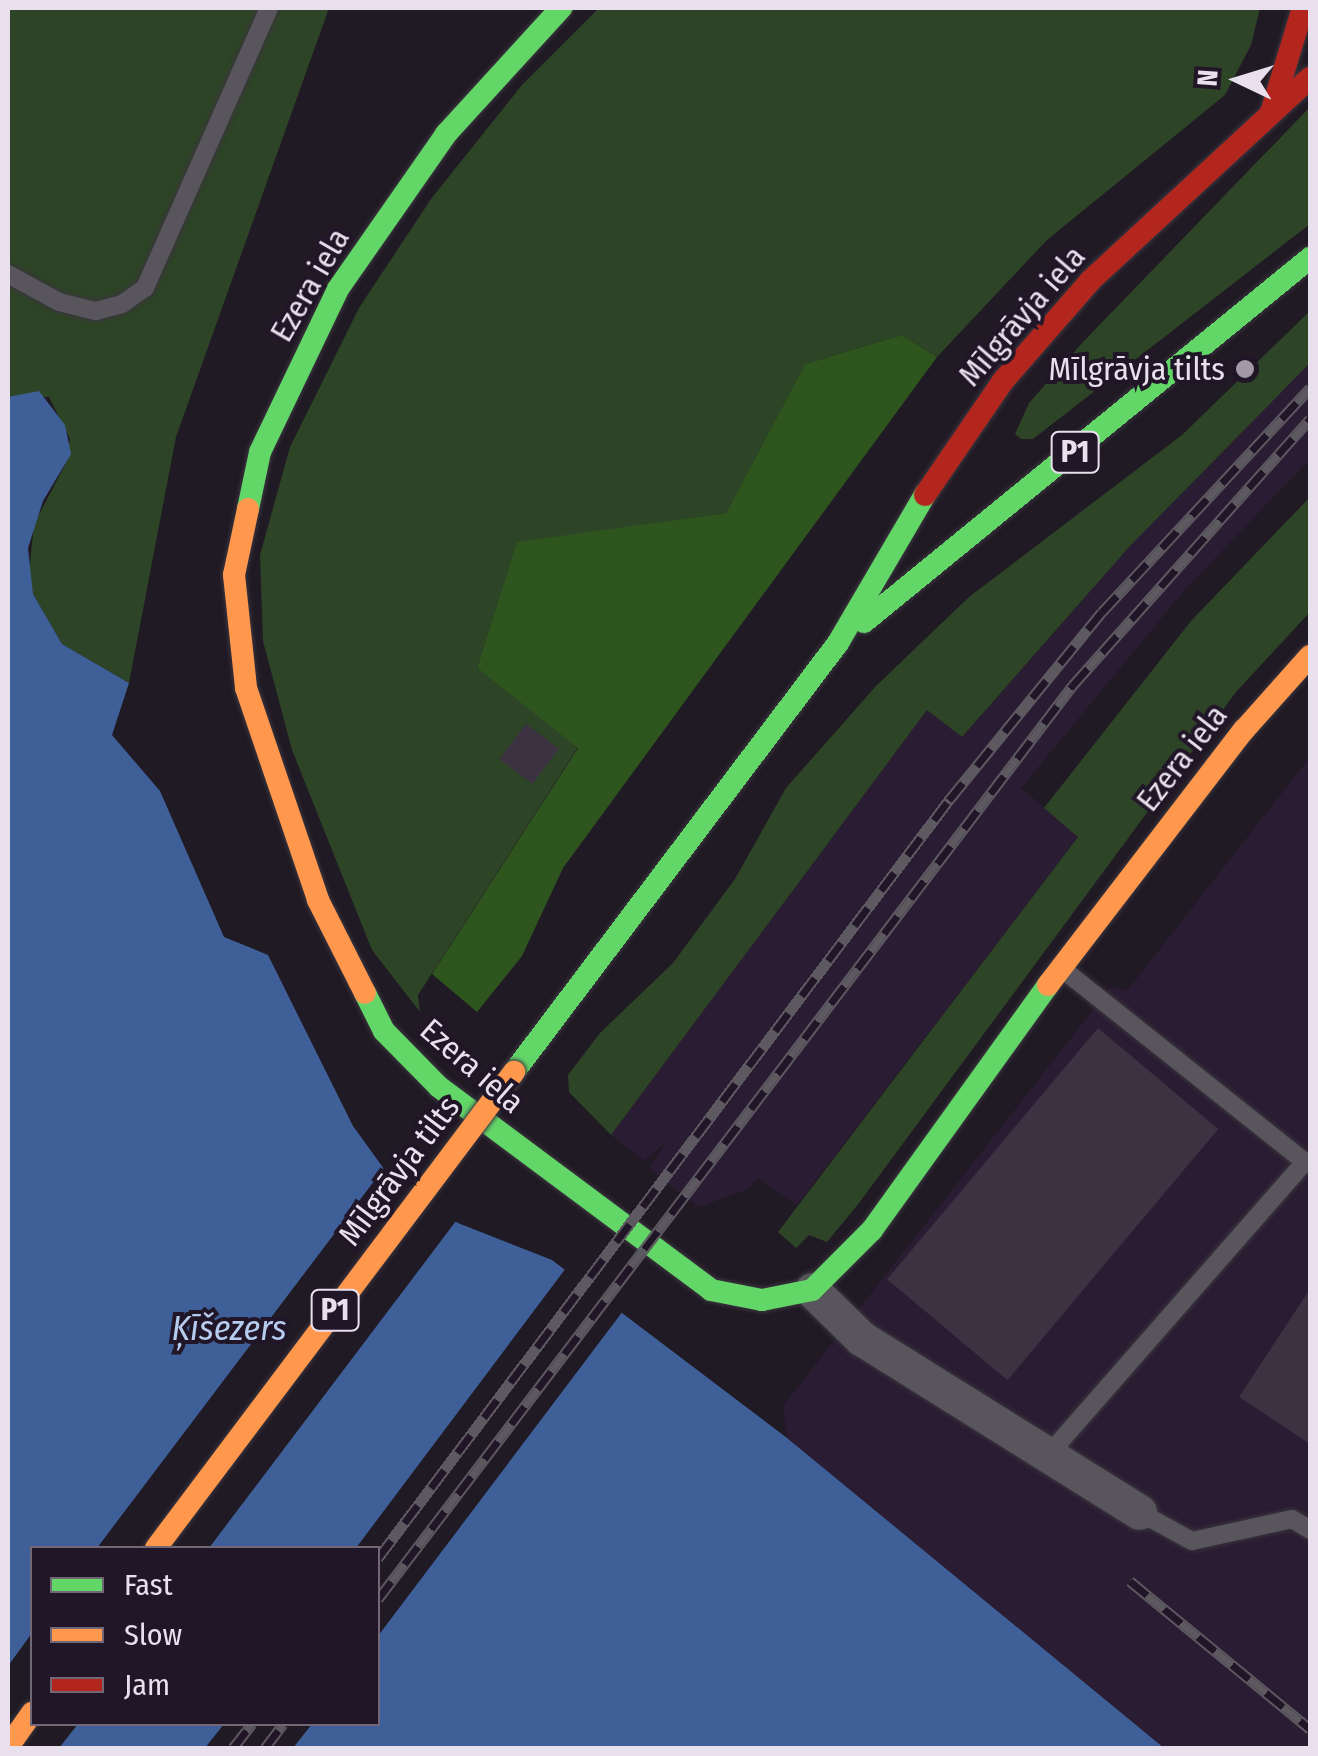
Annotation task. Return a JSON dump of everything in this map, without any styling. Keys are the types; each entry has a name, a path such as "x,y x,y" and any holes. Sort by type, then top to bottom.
{"main road":[{"name":"Ezera iela","path":"561,8 446,134 338,290 260,452 234,575 246,688 318,900 384,1031 486,1124 712,1290 762,1300 812,1290 872,1230 1061,968 1244,730 1310,656"},
{"path":"1270,116 1303,8"},
{"name":"Mīlgrāvja iela","path":"514,1072 838,643 934,480 1003,381 1091,280 1310,78"},
{"name":"Mīlgrāvja iela","path":"838,643 1310,258"},
{"name":"Mīlgrāvja tilts","path":"158,1546 514,1072"},
{"path":"8,1746 30,1716"}],"street":[{"path":"812,1290 861,1338 1140,1512"}],"lane":[{"path":"8,274 59,302 96,311 122,304 145,288 269,8"},
{"path":"1050,1453 1305,1162 1061,968"},
{"path":"1140,1512 1192,1541 1292,1520 1310,1530"}],"shaded area":[{"path":"1310,363 1310,459 1183,592 1021,788 1079,836 797,1205 758,1178 748,1189 699,1207 649,1169 667,1141 645,1161 611,1135 927,710 963,736 1130,546"},
{"path":"1310,757 1310,1748 1164,1748 787,1438 783,1406 1111,987 1127,991"}],"green space":[{"path":"8,8 329,8 176,437 129,683 62,644 33,594 29,573 34,524 64,467 70,439 49,397 8,397"},
{"path":"599,8 1260,8 1251,45 1225,95 1047,240 937,357 902,335 805,364 726,513 517,543 477,668 578,747 418,995 420,1012 372,950 292,750 263,641 260,555 290,447 359,308 431,199 522,85"},
{"path":"1310,107 1310,224 1033,439 1021,439 1015,434 1029,403 1083,342"},
{"path":"1310,311 1310,363 1130,546 962,737 927,710 611,1135 569,1092 568,1075 600,1033 673,963 735,879 786,788 876,686 969,597 1182,435"},
{"path":"902,335 937,357 563,868 522,956 477,1012 432,974 578,748 477,668 517,542 726,513 805,364"},
{"path":"1310,497 1310,612 1236,692 859,1203 827,1242 809,1235 796,1248 778,1232 1078,837 1044,808 1191,621"}],"water":[{"name":"Ķīšezers","path":"39,391 65,425 71,454 43,501 28,548 33,594 62,644 129,683 112,735 160,791 224,937 268,955 353,1126 387,1173 458,1223 552,1260 787,1438 1164,1748 8,1748 8,397"}],"pier":[{"path":"387,1164 459,1217 211,1546 99,1546"},
{"path":"566,1268 623,1311 380,1633 380,1546 358,1546"},
{"path":"30,1636 30,1726 76,1726 59,1748 8,1748 8,1666"},
{"path":"222,1726 310,1726 293,1748 205,1748"}],"building":[{"path":"526,724 559,749 532,784 500,759"},
{"path":"1098,1028 1218,1129 1007,1380 887,1279"},
{"path":"1310,1289 1310,1444 1239,1397"}],"railway":[{"path":"380,1555 949,800 1102,612 1310,388"},
{"path":"380,1596 1073,685 1310,419"},
{"path":"1130,1581 1310,1729"},
{"path":"233,1748 250,1726"},
{"path":"265,1748 282,1726"}],"traffic: fast":[{"path":"248,509 260,452 338,289 446,134 561,8"},
{"path":"864,622 1310,258"},
{"path":"514,1072 838,643 925,495"},
{"path":"365,993 384,1031 439,1087 711,1290 762,1300 812,1290 872,1230 1048,985"}],"traffic: slow":[{"path":"248,509 234,575 246,688 318,900 365,993"},
{"path":"1048,985 1244,730 1310,656"},
{"path":"158,1546 514,1072"},
{"path":"8,1747 30,1716"}],"traffic: jam":[{"path":"1271,113 1303,8"},
{"path":"925,495 1003,381 1091,280 1310,78"}],"place":[{"name":"Mīlgrāvja tilts","path":"1245,369"}]}
